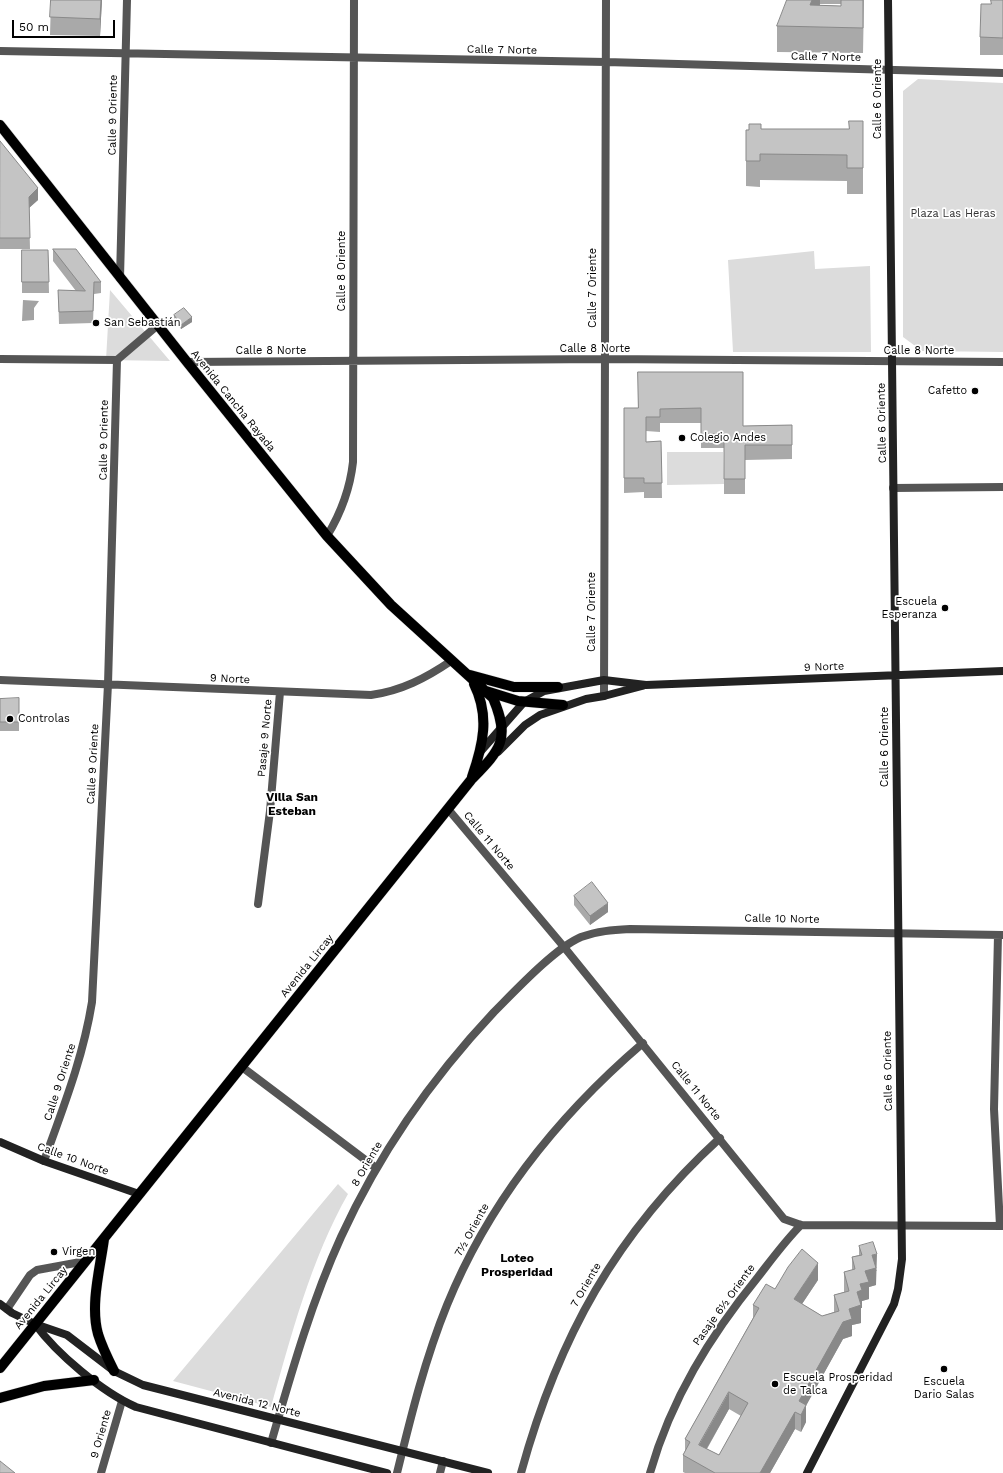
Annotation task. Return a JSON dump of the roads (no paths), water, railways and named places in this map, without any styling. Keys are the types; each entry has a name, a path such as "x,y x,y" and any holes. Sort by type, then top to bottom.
{"main road":[{"name":"Calle 6 Oriente","path":"808,1473 894,1304 901,1274 902,1224 897,932 888,0"},
{"name":"Avenida Cancha Rayada","path":"0,126 327,536 391,605 492,698 499,713 502,726 499,748 495,755"},
{"name":"9 Norte","path":"558,687 604,680 646,685 1003,671"},
{"name":"Avenida Cancha Rayada","path":"466,674 473,684 482,705 484,720 480,752 471,780"},
{"path":"466,674 514,687 558,687"},
{"name":"9 Norte","path":"563,705 646,685"},
{"path":"480,752 524,702 544,691 558,687"},
{"path":"484,690 524,702 563,705"},
{"name":"Avenida Lircay","path":"0,1368 471,780 525,724 540,715 563,705"},
{"name":"Calle 10 Norte","path":"0,1142 44,1161 139,1194"},
{"path":"104,1239 97,1292 96,1316 98,1333 103,1349 114,1371"},
{"name":"Avenida 12 Norte","path":"0,1304 35,1324 67,1335 114,1371 133,1381 162,1391 488,1473"},
{"name":"Avenida 12 Norte","path":"35,1324 46,1339 94,1380 122,1401 148,1412 387,1473"},
{"path":"0,1398 44,1386 94,1380"}],"street":[{"name":"Calle 9 Oriente","path":"120,278 127,0"},
{"name":"Calle 8 Oriente","path":"327,536 344,502 352,477 354,0"},
{"name":"Calle 7 Oriente","path":"604,696 606,0"},
{"name":"Calle 7 Norte","path":"0,51 354,59 606,62 1003,73"},
{"path":"0,359 117,360 158,325"},
{"name":"Calle 8 Norte","path":"187,362 604,359 1003,362"},
{"name":"Calle 9 Oriente","path":"44,1161 77,1071 88,1028 92,1002 108,684 117,360"},
{"path":"893,488 1003,487"},
{"name":"9 Norte","path":"0,680 358,695 384,693 410,684 451,661"},
{"name":"Pasaje 9 Norte","path":"258,904 271,797 280,692"},
{"name":"Calle 11 Norte","path":"448,809 564,947 720,1138 780,1215 790,1222 801,1225 902,1224 1002,1226"},
{"name":"Calle 10 Norte","path":"564,947 591,934 630,929 897,932 1000,935"},
{"path":"1000,935 994,1102 1002,1226"},
{"name":"8 Oriente","path":"271,1443 327,1270 348,1223 376,1168 417,1105 459,1050 502,1004 564,947"},
{"name":"7½ Oriente","path":"397,1473 435,1338 459,1278 486,1226 521,1172 560,1125 589,1093 643,1044"},
{"path":"242,1066 376,1168"},
{"name":"7 Oriente","path":"521,1473 538,1414 558,1362 599,1282 620,1250 656,1202 681,1175 720,1138"},
{"name":"Pasaje 6½ Oriente","path":"650,1473 669,1418 700,1357 739,1300 801,1225"},
{"name":"Avenida Lircay","path":"7,1309 30,1275 37,1270 86,1261"},
{"name":"9 Oriente","path":"101,1473 122,1401"},
{"path":"440,1473 443,1461"}],"place":[{"name":"San Sebastián","path":"96,323"},
{"name":"Cafetto","path":"975,391"},
{"name":"Colegio Andes","path":"682,438"},
{"name":"Escuela Esperanza","path":"945,608"},
{"name":"Controlas","path":"10,719"},
{"name":"Virgen","path":"54,1252"},
{"name":"Escuela Dario Salas","path":"944,1369"},
{"name":"Escuela Prosperidad de Talca","path":"775,1384"}],"district":[{"name":"Villa San Esteban","path":"292,804"},
{"name":"Loteo Prosperidad","path":"517,1265"}],"park label":[{"name":"Plaza Las Heras","path":"953,214"}]}
